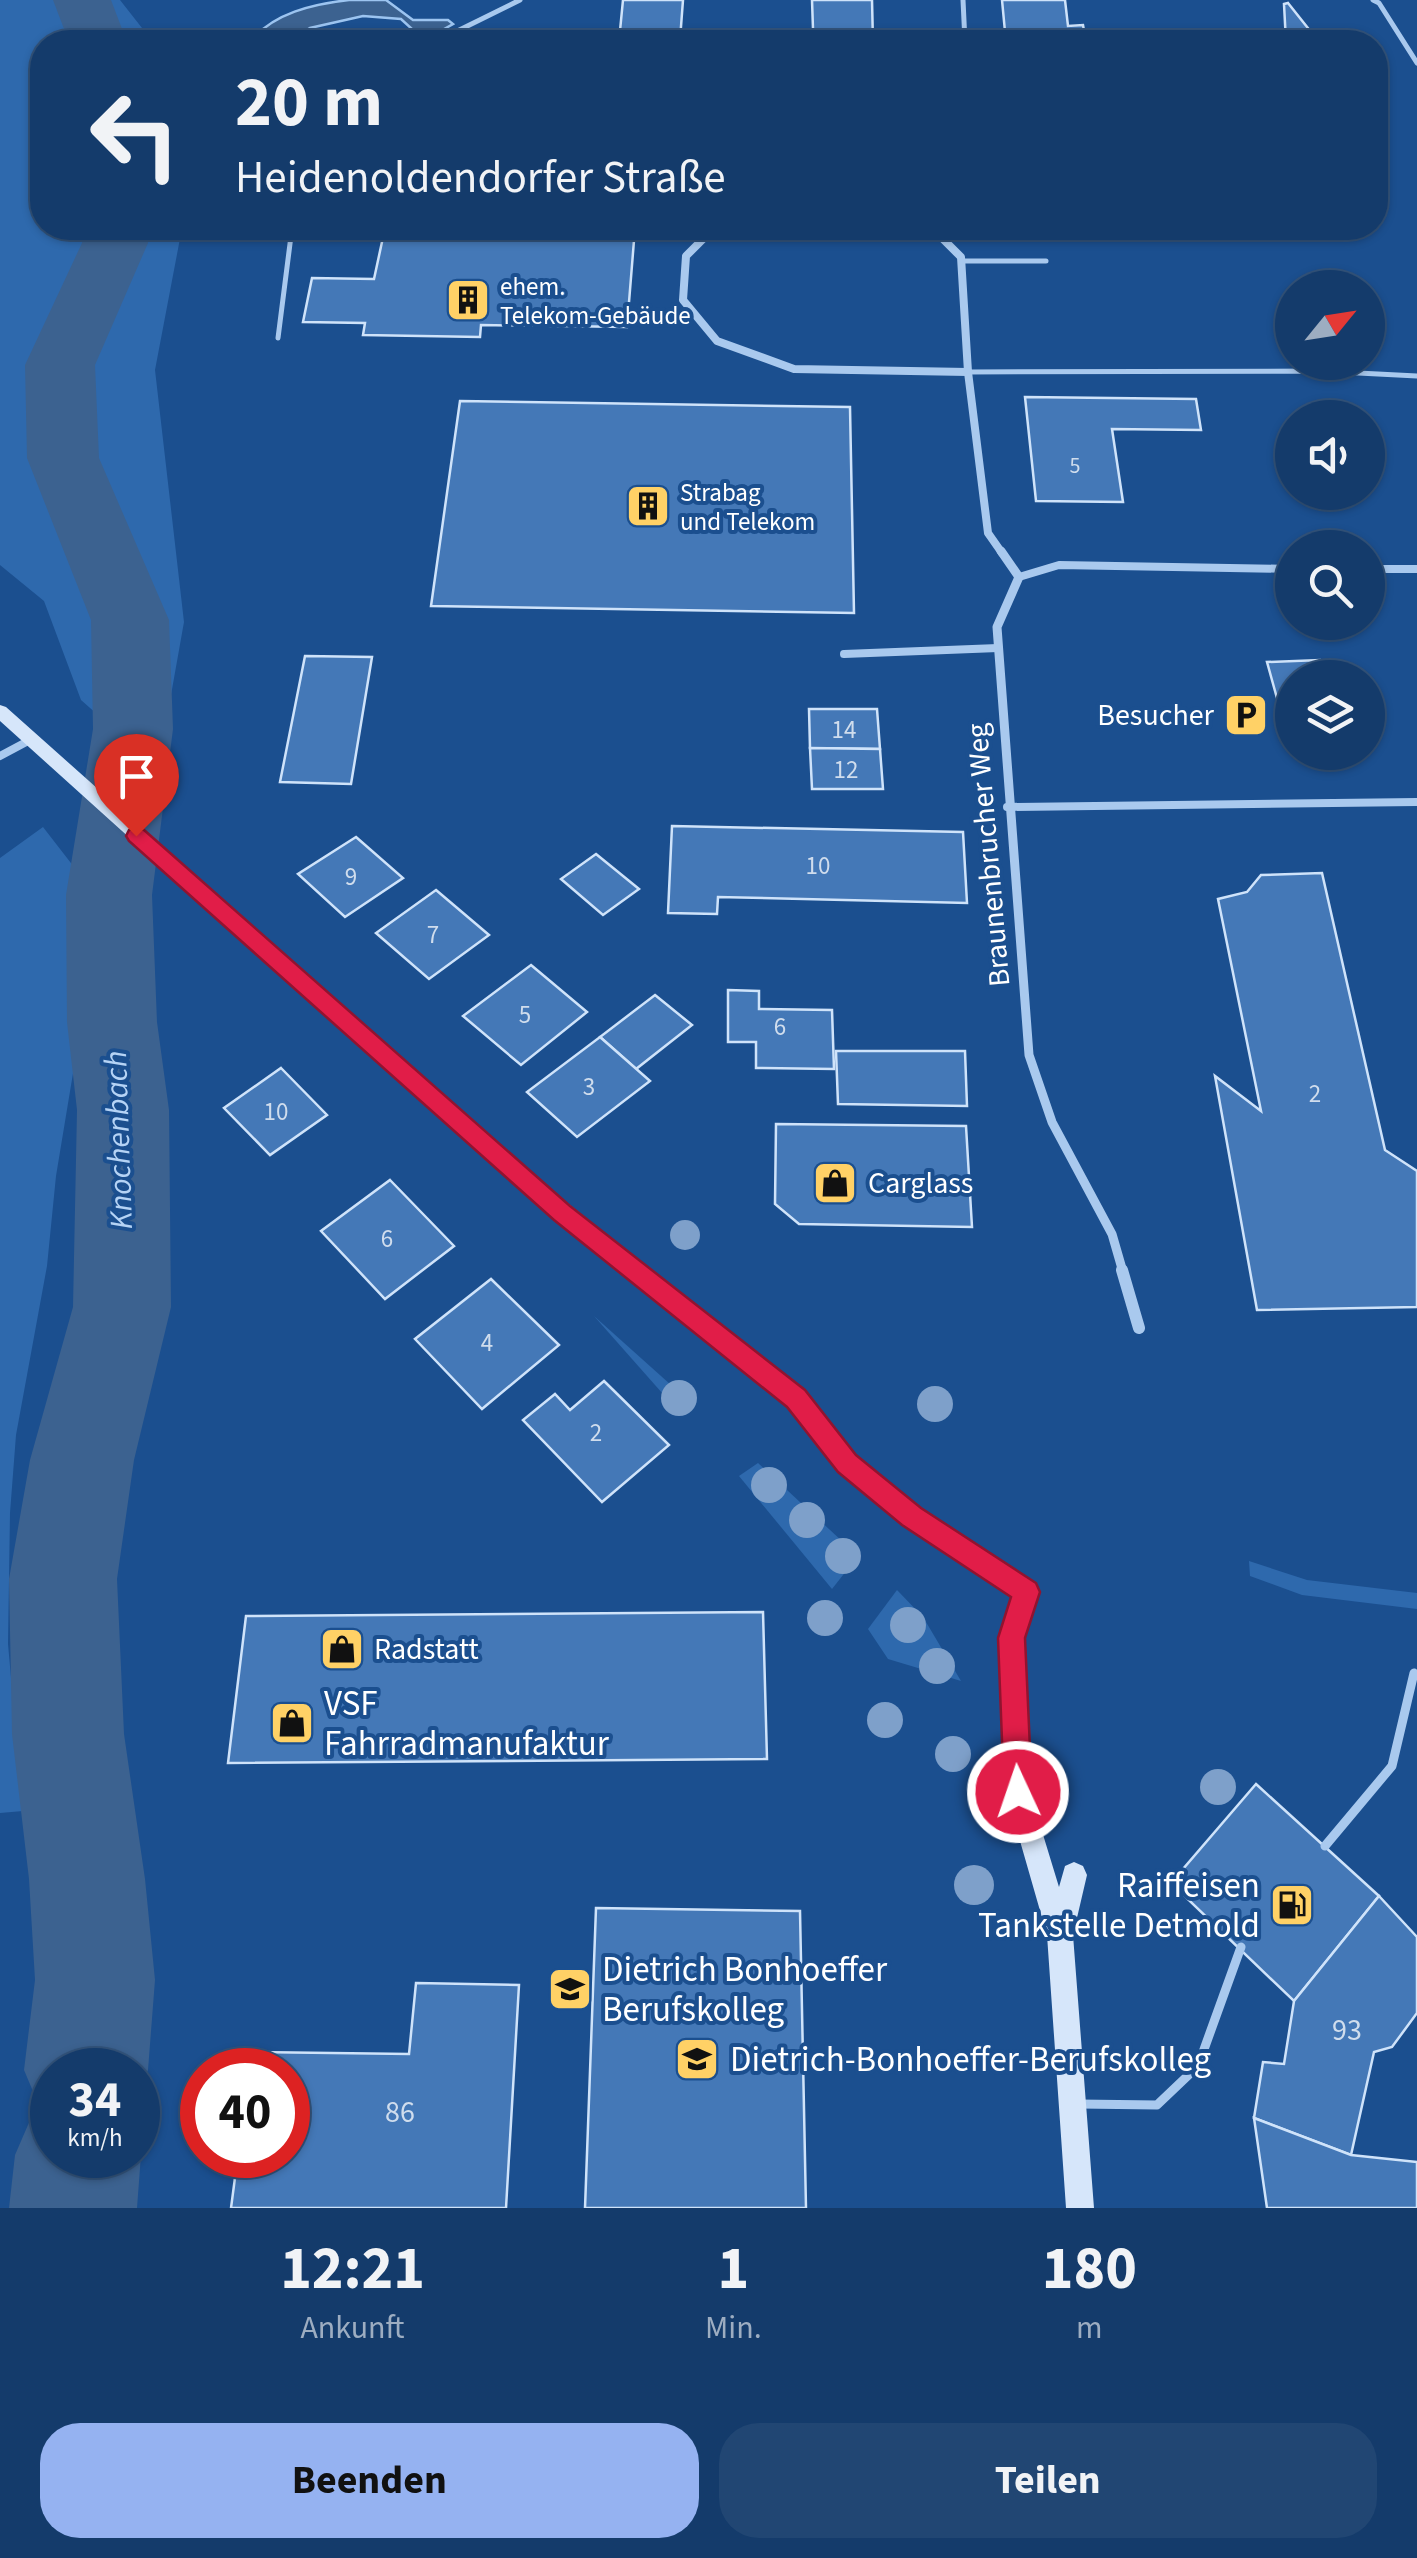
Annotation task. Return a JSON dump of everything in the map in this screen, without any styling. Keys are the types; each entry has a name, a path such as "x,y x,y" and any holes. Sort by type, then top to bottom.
{"street":[{"path":"702,240 686,256 683,300 717,340 794,369 968,372"},
{"path":"943,240 962,261 968,372 988,532 1019,577"},
{"name":"Braunenbrucher Weg","path":"1019,577 996,626 1029,1055 1052,1122 1112,1234 1139,1328"},
{"path":"0,711 562,1213 796,1398 847,1463 912,1516 1026,1592 1011,1638 1018,1792 1060,1935 1080,2208"},
{"path":"1060,1935 1074,1876"}],"lane":[{"path":"453,30 520,0"},
{"path":"963,0 964,30"},
{"path":"1373,0 1417,63"},
{"path":"278,338 290,240"},
{"path":"962,261 1046,262"},
{"path":"968,372 1319,371 1417,376"},
{"path":"1019,577 1059,565 1275,569"},
{"path":"1385,570 1417,570"},
{"path":"844,654 998,648"},
{"path":"0,756 30,740"},
{"path":"1007,807 1417,802"},
{"path":"1325,1846 1392,1766 1414,1673"},
{"path":"1072,2104 1156,2105 1198,2066 1241,1948"}],"shaded area":[{"path":"0,0 120,0 144,30 30,30 30,240 180,240 155,370 184,622 158,768 81,700 44,601 0,565"},
{"path":"386,0 413,20 448,20 453,24 442,30 412,30 401,19 363,16 307,30 262,30 282,17 322,4"},
{"path":"43,827 74,867 78,1043 56,1176 47,1266 16,1435 10,1513 8,1644 23,1811 0,1813 0,858"},
{"path":"594,1316 690,1402 678,1411"},
{"path":"758,1463 858,1556 832,1589 739,1476"},
{"path":"1249,1561 1307,1580 1417,1593 1417,1609 1302,1595 1250,1576"},
{"path":"897,1590 923,1617 961,1681 888,1659 868,1629"}],"building":[{"path":"623,0 683,0 681,30 620,30"},
{"path":"812,0 872,0 873,30 804,30 813,29"},
{"path":"1002,0 1065,0 1068,26 1083,25 1084,30 1005,30"},
{"path":"1288,3 1309,30 1285,30 1284,4"},
{"name":"ehem. Telekom-Gebäude","path":"382,240 634,240 627,327 481,325 480,337 363,335 365,323 303,322 312,278 374,279"},
{"path":"1025,397 1196,399 1201,430 1112,429 1123,502 1036,501"},
{"name":"Strabag und Telekom","path":"460,401 850,407 854,613 431,606"},
{"path":"305,656 372,657 351,784 280,782"},
{"path":"1267,662 1275,662 1275,691"},
{"path":"809,709 877,709 880,749 810,748"},
{"path":"810,748 880,749 883,789 812,789"},
{"path":"672,826 963,832 967,903 718,897 717,914 668,913"},
{"path":"356,837 403,878 345,917 298,874"},
{"path":"596,854 639,889 603,915 561,879"},
{"path":"1322,873 1385,1150 1417,1171 1417,1307 1257,1310 1215,1076 1261,1111 1218,899 1247,892 1261,875"},
{"path":"436,890 489,935 429,979 376,933"},
{"path":"531,965 587,1012 521,1065 463,1016"},
{"path":"728,990 759,991 759,1009 832,1010 834,1069 756,1068 756,1042 728,1042"},
{"path":"655,995 692,1025 636,1069 600,1037"},
{"path":"600,1037 650,1081 577,1137 527,1092"},
{"path":"836,1051 965,1051 967,1106 838,1104"},
{"path":"281,1068 327,1115 270,1155 224,1108"},
{"path":"776,1124 966,1126 972,1227 799,1224 775,1204"},
{"path":"390,1180 454,1246 385,1299 321,1231"},
{"path":"491,1279 559,1345 482,1409 415,1339"},
{"path":"604,1381 669,1445 602,1502 523,1420 555,1394 570,1410"},
{"path":"763,1612 767,1759 228,1763 246,1616"},
{"path":"1256,1784 1379,1896 1294,2001 1171,1883"},
{"path":"1379,1896 1417,1937 1417,2013 1392,2047 1374,2052 1351,2155 1254,2118 1263,2062 1284,2064 1294,2001"},
{"name":"Dietrich-Bonhoeffer-Berufskolleg","path":"596,1908 800,1911 806,2208 585,2208"},
{"path":"416,1983 519,1985 506,2208 231,2208 235,2178 310,2178 310,2053 409,2054"},
{"path":"1254,2118 1351,2155 1417,2162 1417,2208 1267,2208"}],"waterway":[{"name":"Knochenbach","path":"82,0 93,30"},
{"name":"Knochenbach","path":"88,2048 95,1980 87,1879 68,1734 63,1579 82,1460 122,1307 123,1110 112,1022 109,895 133,729 130,620 63,458 60,365 115,240"},
{"name":"Knochenbach","path":"73,2208 76,2178"}],"place":[{"name":"ehem. Telekom-Gebäude","path":"468,300"},
{"name":"Strabag und Telekom","path":"648,506"},
{"name":"Besucher","path":"1246,715"},
{"name":"Carglass","path":"835,1183"},
{"name":"Radstatt","path":"342,1649"},
{"name":"VSF Fahrradmanufaktur","path":"292,1723"},
{"name":"Raiffeisen Tankstelle Detmold","path":"1292,1905"},
{"name":"Dietrich Bonhoeffer Berufskolleg","path":"570,1989"},
{"name":"Dietrich-Bonhoeffer-Berufskolleg","path":"697,2059"}],"route":[{"path":"136,836 562,1213 796,1398 847,1463 912,1516 1026,1592 1011,1638 1018,1792"}]}
